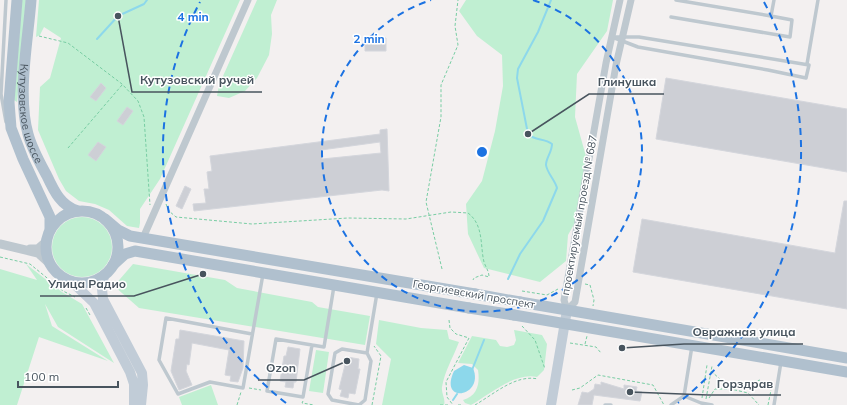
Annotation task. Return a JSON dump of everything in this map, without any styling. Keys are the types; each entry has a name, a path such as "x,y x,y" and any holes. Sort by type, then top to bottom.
{"main road":[{"name":"Кутузовское шоссе","path":"17,0 9,102 11,128 50,217 50,229"},
{"name":"Кутузовское шоссе","path":"31,0 23,105 25,121 34,151 53,189 66,205 78,211"},
{"path":"71,281 87,282 104,274 113,265 118,250 116,236 105,219 93,212 78,211 65,215 50,229 46,242 49,263 59,274 71,281 94,303 128,368 134,384 134,405"},
{"name":"Георгиевский проспект","path":"105,219 123,233 143,238 847,358"},
{"name":"Георгиевский проспект","path":"113,265 125,254 135,251 847,372"},
{"path":"104,274 102,289 103,298 142,373 143,385 141,405"},
{"path":"551,405 567,310"}],"street":[{"path":"143,238 248,0"},
{"name":"проектируемый проезд № 687","path":"620,0 564,300 567,310 575,302 616,65 630,0"},
{"path":"0,244 38,249 46,242"},
{"path":"29,249 38,253 49,263"}],"lane":[{"path":"6,0 2,30 1,94 4,114 15,140"},
{"path":"671,17 790,37 792,20 676,0"},
{"path":"771,16 774,0"},
{"path":"612,37 622,39 638,47 806,78 818,0"},
{"path":"622,39 639,37 807,64"},
{"path":"252,334 166,318 159,360 178,394 210,382 242,388 252,334 263,273"},
{"path":"312,345 304,397 267,391 276,339 312,345 324,347 334,285"},
{"path":"367,353 342,349 336,353 328,394 332,400 359,404 365,400 372,361 367,353 378,292"},
{"path":"671,405 684,396 692,346"},
{"path":"774,405 781,361"},
{"path":"684,396 712,405"},
{"path":"605,405 611,405"}],"path":[{"path":"442,269 439,251 428,216 426,202 441,117 441,85 458,45 455,26 458,0"},
{"path":"39,36 68,43 122,84 138,101 144,117 151,218"},
{"path":"68,148 122,84"},
{"path":"161,195 169,211 176,217 213,222 252,224 348,218 406,219 451,212 468,213 481,235 482,250 489,277 480,276 474,278 473,280"},
{"path":"0,257 30,264 63,291 79,300"},
{"path":"83,304 93,320"},
{"path":"449,320 450,328 456,334 469,338 446,382 447,397 453,405"},
{"path":"522,326 535,340 546,369"},
{"path":"369,338 381,356 372,405"},
{"path":"562,341 596,347 601,353"},
{"path":"703,393 707,365"},
{"path":"707,394 712,366"},
{"path":"711,371 731,389"},
{"path":"572,390 580,388 598,374 653,385 664,405"},
{"path":"475,405 520,380 530,377 538,379"},
{"path":"731,389 760,380"},
{"path":"237,405 242,388 267,391"},
{"path":"706,404 715,389 731,389 748,393 759,405"},
{"path":"768,405 771,389"},
{"path":"304,397 302,403 314,405"},
{"path":"440,405 449,405"}],"green space":[{"path":"22,0 26,0 17,102 14,100"},
{"path":"39,0 240,0 160,179 140,209 139,228 127,226 109,210 95,204 79,201 66,191 59,179 38,130 40,87 50,78 61,38 44,27 40,35 36,37"},
{"path":"257,0 277,0 271,15 272,34 269,55 257,78 245,91 229,98 217,96 219,85"},
{"path":"466,0 613,0 607,31 577,74 575,117 587,160 577,219 568,235 566,261 540,282 484,268 468,234 466,204 482,181 495,131 503,86 502,55 477,36 459,11"},
{"path":"82,217 99,222 107,230 112,247 107,264 99,272 82,277 65,272 57,264 52,247 57,230 65,222"},
{"path":"26,264 62,292 82,304 114,363 58,327 45,304 52,326 108,361 39,337 17,405 0,405 0,269 37,280"},
{"path":"133,264 225,280 237,288 312,302 318,307 370,316 365,345 139,308 114,286"},
{"path":"379,320 421,328 447,330 449,339 459,342 443,381 442,389 444,405 382,405 391,359 376,344"},
{"path":"514,330 542,335 547,344 544,370 537,377 529,376 511,381 471,405 465,403 463,400 475,392 479,380 478,370 472,364 458,363 472,336 496,340 500,346 507,347 514,345 516,340"},
{"path":"316,350 329,352 323,393 309,391"},
{"path":"211,385 218,405 182,405 179,397"}],"water":[{"path":"464,365 473,368 475,378 473,385 468,391 456,393 452,389 451,382 454,371"}],"building":[{"path":"365,37 386,38 386,51 365,51"},
{"path":"666,78 847,109 847,172 656,139"},
{"path":"101,83 106,88 96,101 90,97"},
{"path":"127,107 133,111 123,125 117,121"},
{"path":"387,129 389,191 382,190 194,211 193,204 206,203 204,189 209,189 207,172 212,171 210,156 380,134 380,130","holes":["380,142 381,153 322,159 321,150"]},
{"path":"98,142 106,147 96,161 88,155"},
{"path":"185,186 191,189 182,209 176,206"},
{"path":"844,201 847,201 847,309 633,272 642,219 835,253"},
{"path":"180,330 244,341 243,368 238,382 230,381 231,376 225,375 229,350 192,343 189,365 187,364 186,371 192,385 179,390 171,371 176,339 179,339"},
{"path":"288,347 300,349 296,382 294,382 293,388 285,387 286,382 280,381 284,356 286,356"},
{"path":"347,357 359,359 358,369 360,369 355,394 349,393 348,398 340,396 342,390 339,389"},
{"path":"601,382 624,389 624,385 637,387 636,391 642,392 640,401 594,395 592,405 578,405 582,392 588,393 594,389 595,384 601,385"}],"waterway":[{"path":"97,39 118,16 144,4 147,0"},
{"path":"508,279 520,254 543,221 557,188 546,165 552,144 534,138 528,134 517,78 518,69 538,32 551,0"},
{"path":"472,370 484,340"},
{"path":"453,400 457,394"}],"place":[{"name":"Кутузовский ручей","path":"118,16"},
{"name":"Глинушка","path":"528,134"},
{"name":"Улица Радио","path":"203,274"},
{"name":"Овражная улица","path":"622,348"},
{"name":"Ozon","path":"347,361"},
{"name":"Горздрав","path":"630,392"}]}
